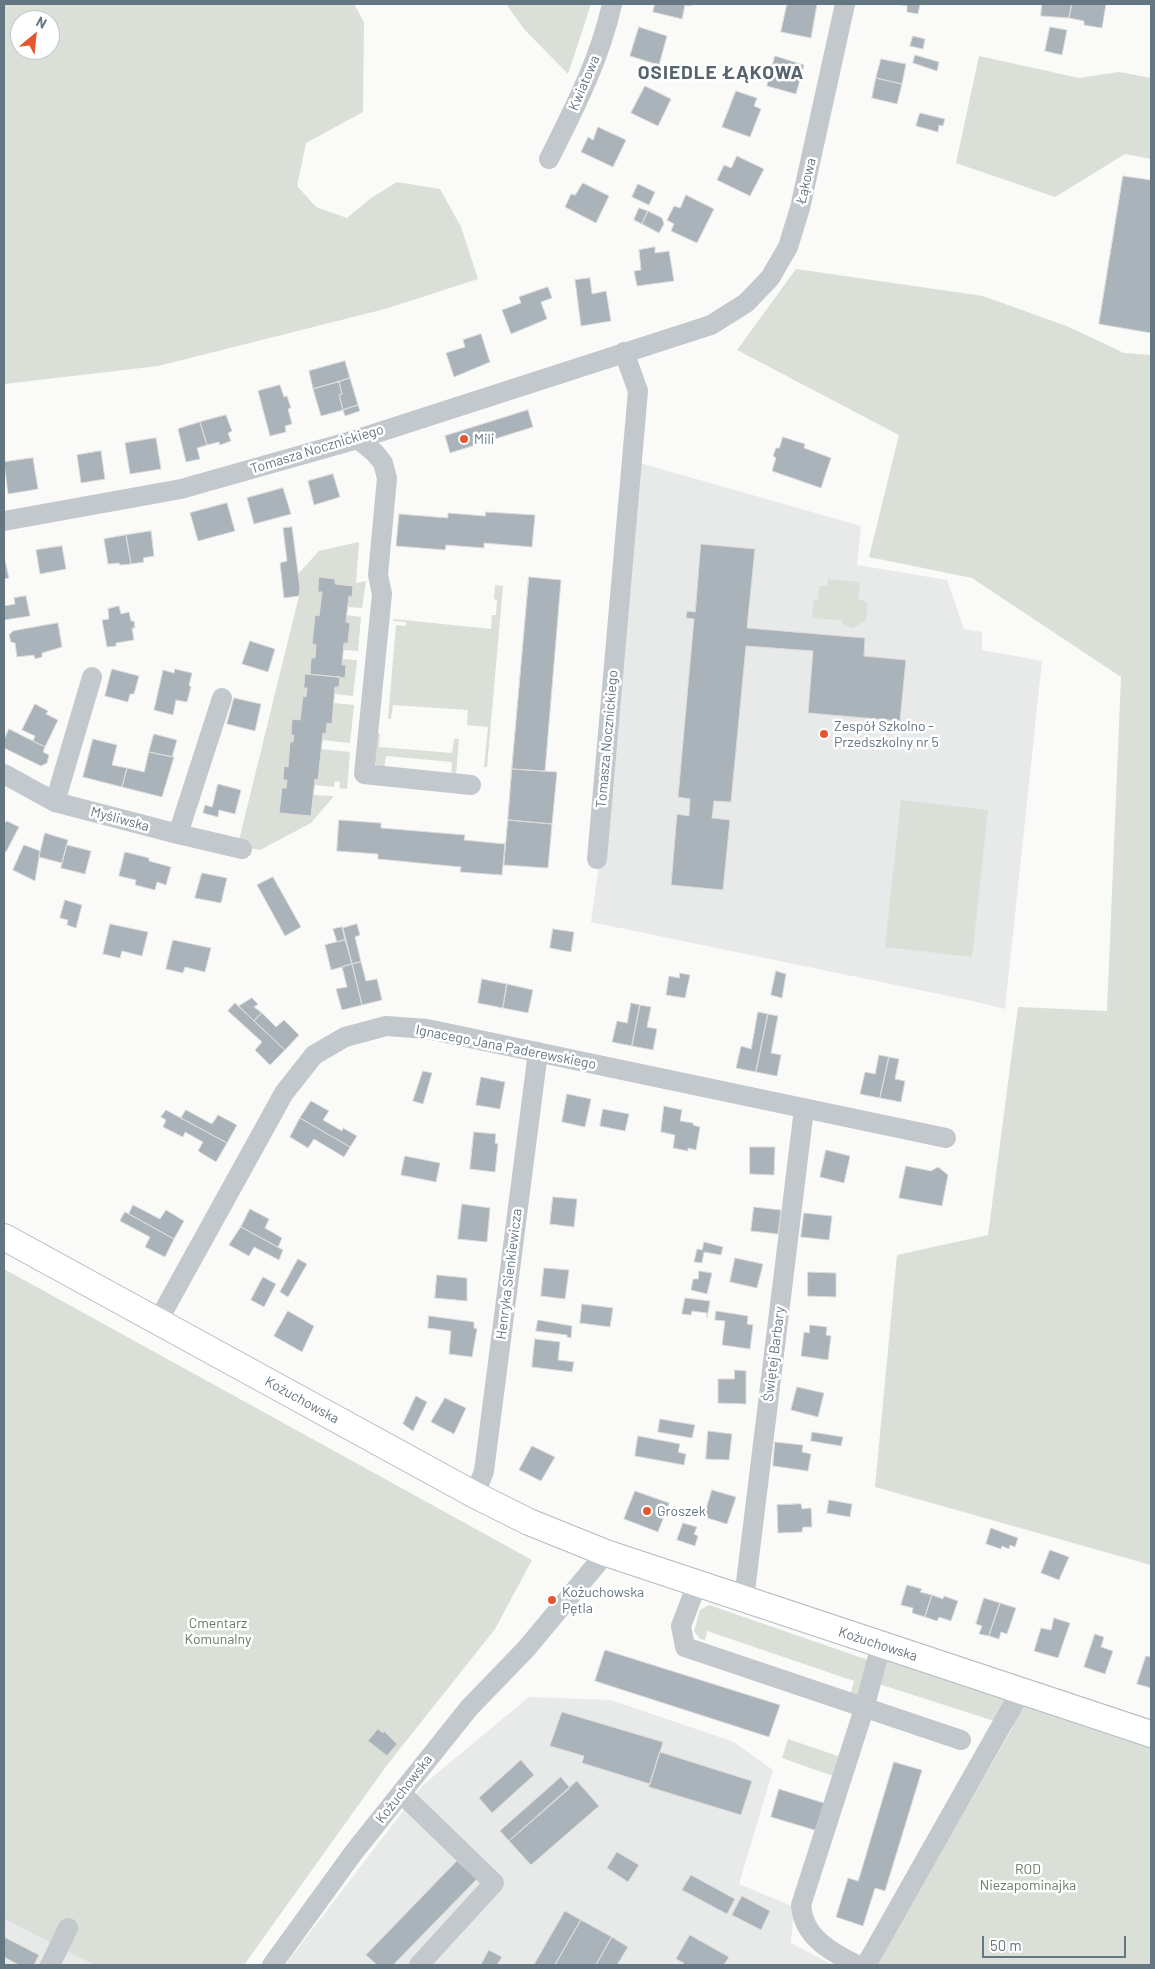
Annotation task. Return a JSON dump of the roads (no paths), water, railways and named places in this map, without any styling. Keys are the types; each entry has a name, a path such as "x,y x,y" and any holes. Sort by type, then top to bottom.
{"main road":[{"name":"Kożuchowska","path":"4,1237 475,1495 529,1522 606,1553 1151,1734"}],"street":[{"name":"Kwiatowa","path":"549,159 582,93 607,24 612,4"},
{"name":"Łąkowa","path":"710,325 746,303 770,278 788,247 802,198 845,4"},
{"name":"Tomasza Nocznickiego","path":"4,521 74,510 181,489 358,439 710,325"},
{"name":"Tomasza Nocznickiego","path":"597,859 638,399 638,391 624,352"},
{"path":"358,439 383,462 388,478 379,571 382,594 364,774 471,785"},
{"path":"55,802 92,677"},
{"path":"178,834 222,698"},
{"name":"Myśliwska","path":"4,774 55,802 242,849"},
{"name":"Ignacego Jana Paderewskiego","path":"158,1321 284,1093 314,1055 345,1036 386,1026 427,1029 946,1138"},
{"name":"Henryka Sienkiewicza","path":"475,1495 484,1471 538,1052"},
{"name":"Świętej Barbary","path":"744,1599 804,1109"},
{"name":"Kożuchowska","path":"272,1965 354,1852 469,1708 526,1649 606,1553"},
{"path":"697,1584 681,1626 684,1647 961,1740"},
{"path":"857,1965 838,1956 812,1935 806,1926 801,1905 864,1708 881,1645"},
{"path":"866,1965 1021,1691"},
{"path":"401,1793 494,1883 419,1965"},
{"path":"50,1965 68,1928"}],"place":[{"name":"Mili","path":"464,439"},
{"name":"Zespół Szkolno - Przedszkolny nr 5","path":"824,734"},
{"name":"Groszek","path":"647,1511"},
{"name":"Kożuchowska Pętla","path":"552,1600"}],"district":[{"name":"OSIEDLE ŁĄKOWA","path":"721,73"}],"park label":[{"name":"Cmentarz Komunalny","path":"218,1632"},
{"name":"ROD Niezapominajka","path":"1028,1878"}]}
